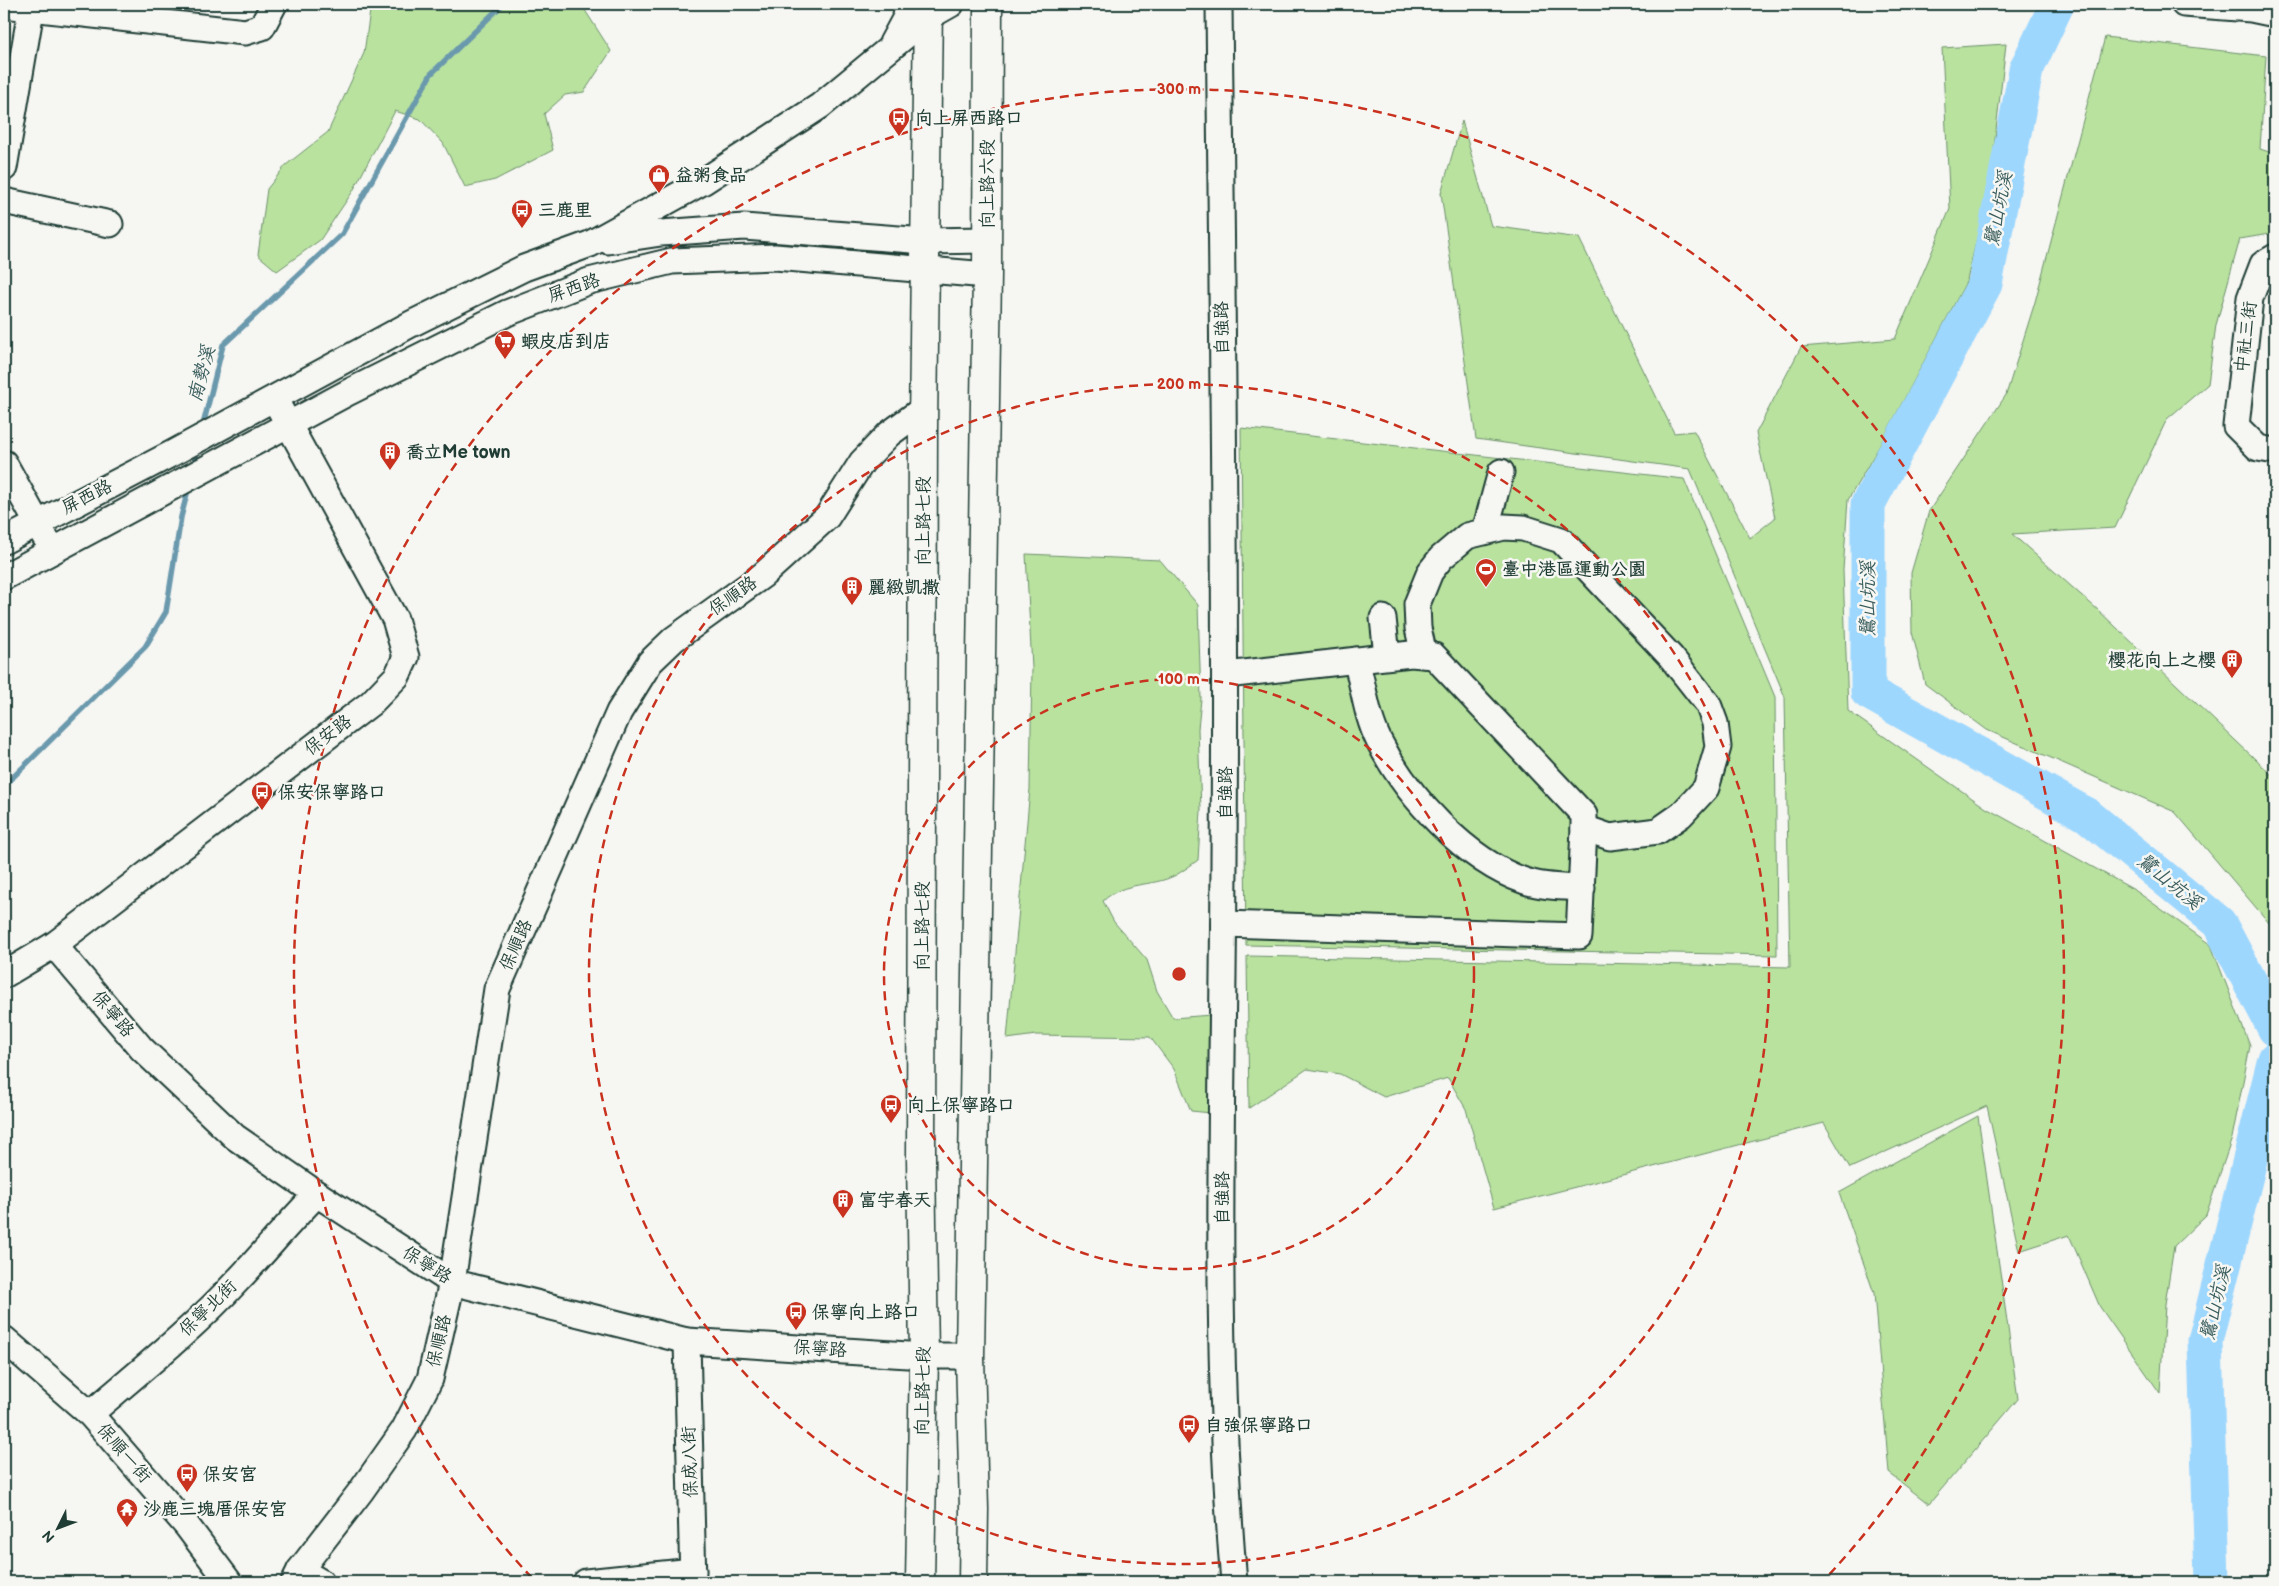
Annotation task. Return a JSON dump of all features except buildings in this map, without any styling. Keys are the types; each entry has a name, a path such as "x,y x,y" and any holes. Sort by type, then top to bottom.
{"main road":[{"name":"向上路六段","path":"987,275 988,4"},
{"path":"926,270 929,6"},
{"name":"向上路七段","path":"920,1582 924,1356 921,1157 923,409 926,270"},
{"path":"973,1582 974,1509 970,1356 987,275"}],"street":[{"path":"4,5 32,6 245,32 262,26 274,4"},
{"name":"自強路","path":"1219,4 1226,675 1221,1360 1225,1481 1234,1582"},
{"path":"2184,4 2251,9 2275,14"},
{"path":"4,168 32,6"},
{"name":"屏西路","path":"4,542 38,522 171,454 411,324 524,268 590,244 704,181 820,106 889,49 929,6"},
{"path":"4,202 110,224"},
{"name":"屏西路","path":"590,244 661,233 744,227 925,241 987,240"},
{"name":"屏西路","path":"4,577 170,490 289,423 506,313 589,281 672,261 774,257 987,275"},
{"name":"中社三街","path":"2275,257 2263,264 2250,298 2236,426 2258,448 2275,452"},
{"name":"保安路","path":"4,975 54,945 371,703 397,676 406,657 395,619 289,423 273,398"},
{"name":"保順路","path":"305,1578 361,1491 404,1430 430,1380 452,1282 497,989 619,712 650,662 674,639 763,575 826,517 862,462 889,434 923,409"},
{"path":"4,463 38,522 52,551"},
{"path":"1484,531 1501,472"},
{"path":"1424,655 1418,628 1417,604 1430,572 1441,558 1467,536 1504,527 1524,528 1561,540 1693,682 1708,704 1715,723 1718,747 1706,788 1681,815 1658,831 1610,837 1584,828"},
{"path":"1383,618 1387,656"},
{"path":"1224,924 1579,936 1584,828 1584,815 1434,656 1411,654 1387,656 1226,675"},
{"path":"1356,660 1367,711 1378,740 1396,769 1440,822 1473,852 1498,869 1526,881 1582,888"},
{"name":"保寧路","path":"54,945 142,1048 235,1137 317,1194 452,1282 687,1341 924,1356 970,1356"},
{"name":"保寧北街","path":"90,1414 237,1282 282,1229 317,1194"},
{"name":"保順一街","path":"4,1339 90,1414 187,1526 229,1582"},
{"name":"保成八街","path":"687,1341 693,1577"},
{"path":"586,1582 693,1577"}],"green space":[{"path":"371,4 581,4 611,51 584,92 565,95 544,114 553,150 495,180 465,187 443,143 420,119 395,111 353,191 320,240 277,271 258,255 267,189 286,165 328,132 364,53"},
{"path":"2105,37 2266,56 2260,149 2275,154 2275,233 2240,239 2216,325 2208,384 2167,419 2115,528 2012,534 2098,610 2275,778 2275,930 2175,812 1987,730 1925,684 1912,632 1911,573 1929,511 2006,395 2035,302"},
{"path":"2006,44 1990,182 1967,280 1880,445 1848,500 1843,570 1848,711 1986,808 2136,891 2211,945 2250,1046 2232,1138 2206,1215 2174,1246 2165,1304 2160,1393 2100,1307 2069,1235 2019,1251 1987,1106 1850,1168 1824,1123 1494,1208 1466,1109 1448,1078 1384,1097 1340,1074 1307,1069 1249,1108 1247,956 1790,967 1785,697 1690,469 1476,439 1441,193 1462,121 1491,226 1579,238 1674,433 1694,431 1750,538 1775,518 1756,433 1801,347 1895,339 1950,209 1942,48"},
{"name":"臺中港區運動公園","path":"1241,428 1684,479 1775,697 1777,955 1246,945"},
{"path":"1026,554 1160,560 1198,605 1201,699 1198,729 1201,810 1198,860 1167,879 1120,890 1111,894 1103,901 1114,922 1147,960 1157,991 1173,1018 1211,1015 1211,1113 1191,1111 1174,1069 1150,1037 1036,1035 1007,1039 1030,789 1032,668"},
{"path":"1978,1116 2018,1399 1929,1504 1889,1473 1874,1293 1839,1193"}],"waterway":[{"name":"南勢溪","path":"202,429 223,345 342,234 431,74 503,4"},
{"name":"鷺山坑溪","path":"2057,4 2026,70 1985,284 1868,504 1868,692 2087,815 2219,923 2275,1029"},
{"name":"南勢溪","path":"193,468 198,447"},
{"name":"南勢溪","path":"4,786 145,647 166,612 181,517 189,486"},
{"name":"鷺山坑溪","path":"2212,1582 2205,1341 2275,1059"}],"place":[{"name":"向上屏西路口","path":"899,137"},
{"name":"益粥食品","path":"659,194"},
{"name":"三鹿里","path":"522,229"},
{"name":"蝦皮店到店","path":"505,360"},
{"name":"喬立Me town","path":"390,471"},
{"name":"臺中港區運動公園","path":"1486,588"},
{"name":"麗緻凱撒","path":"852,606"},
{"name":"櫻花向上之櫻","path":"2232,679"},
{"name":"保安保寧路口","path":"262,811"},
{"name":"向上保寧路口","path":"891,1124"},
{"name":"富宇春天","path":"843,1219"},
{"name":"保寧向上路口","path":"796,1331"},
{"name":"自強保寧路口","path":"1189,1444"},
{"name":"保安宮","path":"187,1493"},
{"name":"沙鹿三塊厝保安宮","path":"127,1528"}]}
